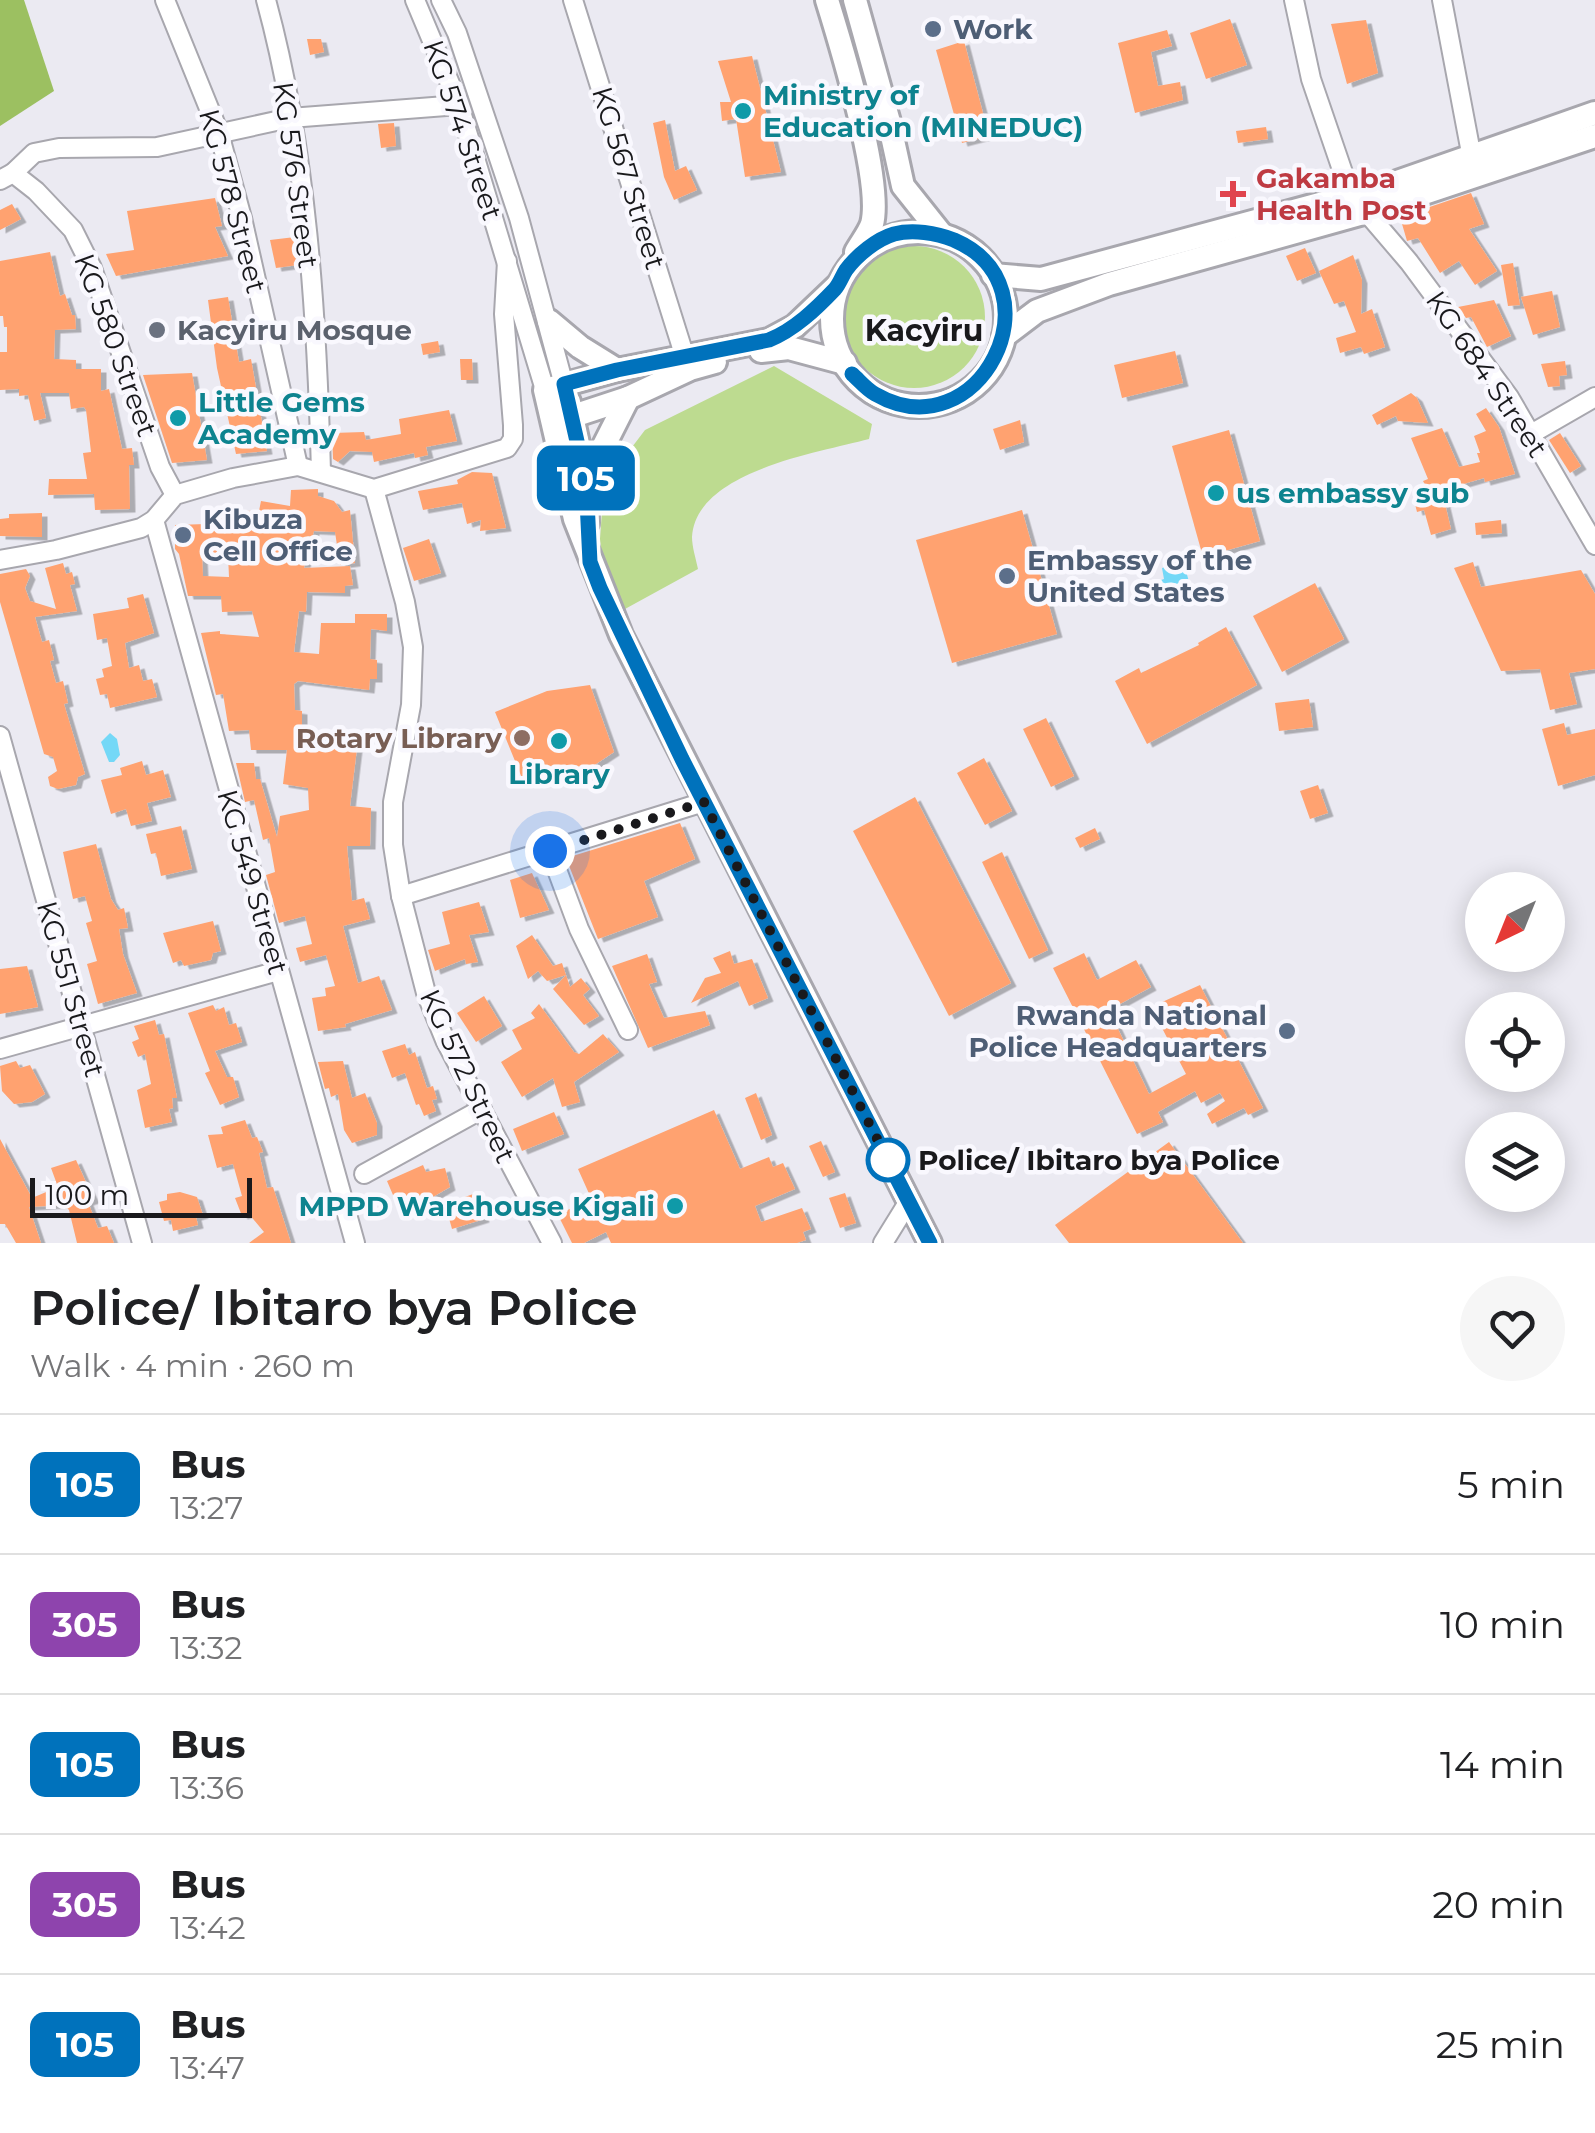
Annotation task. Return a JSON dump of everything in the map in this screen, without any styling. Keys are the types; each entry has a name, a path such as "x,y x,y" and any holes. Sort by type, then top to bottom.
{"main road":[{"path":"564,419 628,398 687,362 786,333 842,278 873,244 891,234 942,235 980,257 993,274 1004,304 1004,336 996,358 967,391 925,406 902,404 874,394 852,374 836,347 831,317 842,278 872,225 874,194 827,0"},
{"path":"855,0 903,186 942,235"},
{"path":"993,274 1041,279 1086,267 1386,186 1595,113"},
{"path":"1004,336 1037,311 1110,284 1367,212 1595,136"},
{"path":"548,321 617,370"},
{"path":"590,562 586,481 555,387 617,370 789,348 845,362"},
{"path":"586,481 628,398"},
{"path":"564,419 576,519 621,635 930,1243"}],"street":[{"name":"KG 578 Street","path":"165,0 219,133 298,466"},
{"name":"KG 576 Street","path":"266,0 290,118 316,322 320,472"},
{"name":"KG 574 Street","path":"415,0 459,105 507,262 555,387"},
{"path":"441,0 520,218 548,321 555,387"},
{"name":"KG 567 Street","path":"573,0 687,362"},
{"path":"1294,0 1311,79 1350,193"},
{"path":"1442,0 1472,158"},
{"path":"435,41 456,34"},
{"path":"7,176 34,153 58,148 157,147 290,118 459,105"},
{"name":"KG 580 Street","path":"7,176 36,190 74,230 92,268 160,467 175,495"},
{"name":"KG 684 Street","path":"1350,193 1463,334 1531,434 1595,545"},
{"name":"KG 574 Street","path":"374,489 498,452 508,448 513,440 504,314 507,262"},
{"path":"1531,434 1595,397"},
{"path":"0,560 125,533 154,520 175,495 233,478 298,466 374,489"},
{"name":"KG 572 Street","path":"374,489 413,646 411,704 392,802 393,844 401,896 426,994 445,1040 552,1243"},
{"name":"KG 549 Street","path":"154,520 355,1243"},
{"name":"KG 551 Street","path":"0,736 142,1243"},
{"path":"401,896 704,802"},
{"path":"550,851 580,929 628,1030"},
{"path":"0,1049 278,971"},
{"path":"364,1174 482,1109"},
{"path":"883,1243 909,1202"}],"green space":[{"path":"0,0 24,0 54,91 0,126"},
{"path":"914,246 941,252 964,267 979,290 985,317 979,344 964,367 941,382 914,388 887,382 864,367 849,344 843,317 849,290 864,267 887,252"},
{"path":"774,366 872,424 869,439 762,468 714,496 699,514 692,537 698,569 625,609 604,572 600,539 604,484 645,430"}],"water":[{"path":"1183,561 1190,585 1137,600 1134,589 1164,579 1162,568"},
{"path":"110,733 117,739 120,755 114,762 109,762 101,742"}],"building":[{"path":"1230,19 1247,65 1206,79 1190,33"},
{"path":"1366,20 1378,73 1347,84 1331,24"},
{"path":"1167,30 1172,46 1151,52 1158,86 1180,82 1183,100 1135,113 1118,43"},
{"path":"307,39 321,39 324,52 310,55"},
{"path":"964,41 989,136 962,143 936,50"},
{"name":"Ministry of Education (MINEDUC)","path":"752,56 781,172 745,177 736,119 722,121 720,102 731,102 718,61"},
{"path":"665,120 675,171 686,166 697,190 674,200 664,177 653,123"},
{"path":"394,123 396,146 381,148 378,124"},
{"path":"1266,127 1268,139 1238,143 1236,131"},
{"path":"1471,193 1484,224 1469,229 1497,271 1475,285 1459,261 1440,273 1418,238 1407,241 1400,217"},
{"path":"215,198 222,226 215,227 228,256 116,276 106,254 134,250 127,211"},
{"path":"12,204 21,219 0,230 0,210"},
{"path":"295,237 298,265 276,268 270,240"},
{"path":"1305,248 1316,273 1297,281 1286,256"},
{"path":"50,252 60,296 65,294 75,315 76,329 55,330 54,359 76,360 76,369 101,369 101,391 109,389 122,449 132,448 130,509 95,510 94,494 48,495 49,479 87,479 83,453 91,452 86,410 71,409 69,393 40,393 46,418 34,421 28,395 19,396 19,389 0,390 0,352 7,352 7,327 0,316 0,261"},
{"path":"1353,255 1362,280 1361,314 1372,309 1385,347 1364,354 1361,347 1340,353 1336,338 1356,332 1344,301 1334,304 1319,271"},
{"path":"1513,263 1520,305 1508,306 1501,265"},
{"path":"1552,291 1560,327 1533,335 1521,297"},
{"name":"Little Gems Academy","path":"228,297 239,362 251,359 267,451 236,454 217,368 208,300"},
{"path":"1494,300 1511,336 1487,347 1471,317 1466,318 1458,307"},
{"path":"438,341 440,352 423,355 421,344"},
{"path":"1175,351 1183,383 1122,398 1114,365"},
{"path":"460,359 472,359 473,380 461,380"},
{"path":"1565,361 1567,375 1559,376 1560,386 1548,387 1541,364"},
{"name":"Little Gems Academy","path":"192,373 207,460 172,463 143,375"},
{"path":"1411,393 1428,423 1398,421 1396,416 1377,425 1372,415"},
{"path":"1486,408 1499,427 1515,474 1446,489 1451,529 1431,535 1424,510 1417,512 1414,500 1431,496 1411,438 1442,428 1459,467 1480,462 1474,436 1486,431 1476,414"},
{"path":"449,410 457,441 426,447 428,455 415,458 414,453 374,462 372,452 350,451 338,462 333,459 332,433 364,432 366,440 401,434 399,419"},
{"path":"1020,420 1024,442 1000,450 993,429"},
{"name":"us embassy sub","path":"1229,430 1260,541 1203,557 1172,446"},
{"path":"1560,433 1581,466 1570,473 1549,440"},
{"path":"472,472 492,473 506,528 480,531 481,520 467,524 462,503 423,510 418,491 458,484 457,480"},
{"path":"318,489 318,496 334,501 342,512 350,510 355,563 340,565 335,532 314,531 304,568 350,566 353,585 345,586 345,593 307,592 306,612 299,611 294,652 319,654 321,623 355,623 355,614 387,614 387,631 371,629 370,659 377,660 377,679 370,679 369,690 298,681 294,684 295,710 302,711 302,737 357,748 350,806 371,808 370,846 347,846 352,901 364,898 370,919 343,926 358,983 379,976 392,1010 345,1024 346,1027 318,1031 312,998 326,996 325,988 335,986 326,955 300,962 296,948 312,944 305,916 279,923 266,875 275,872 269,838 263,840 254,800 245,802 236,763 254,763 277,837 280,816 309,810 308,788 283,784 287,750 251,750 249,730 229,731 223,694 216,695 201,633 220,631 259,637 252,611 222,612 221,596 188,596 175,549 175,525 206,524 208,510 259,511 261,501 290,506 291,490","holes":["202,553 228,555 229,577 203,576"]},
{"path":"1022,510 1057,634 952,663 916,540"},
{"path":"42,513 42,537 0,536 0,519 9,518 9,514"},
{"path":"1501,520 1502,533 1476,535 1475,523"},
{"path":"429,539 441,573 414,581 403,548"},
{"path":"1473,562 1481,587 1581,570 1595,594 1595,669 1569,673 1577,704 1550,710 1540,669 1501,671 1454,568"},
{"path":"63,563 66,574 72,572 75,584 70,585 77,611 35,617 42,642 49,640 56,683 63,681 68,703 64,704 85,774 78,777 76,785 58,789 50,786 48,777 57,771 53,757 44,754 0,602 0,574 26,569 30,576 25,588 30,601 56,609 45,568"},
{"path":"1315,583 1344,639 1282,672 1253,616"},
{"path":"143,594 154,633 125,643 129,668 139,665 143,681 152,679 157,697 110,708 107,694 100,695 96,679 104,677 102,669 112,666 107,638 97,640 93,614 129,608 127,598"},
{"path":"1226,627 1257,685 1147,744 1115,681 1199,645"},
{"name":"Library","path":"590,685 614,752 572,780 566,771 524,783 495,712 547,691"},
{"path":"1309,699 1313,727 1279,731 1275,703"},
{"path":"1046,718 1074,776 1051,787 1023,729"},
{"path":"1564,723 1567,735 1595,729 1595,775 1558,786 1542,729"},
{"path":"984,758 1012,811 985,825 957,773"},
{"path":"142,761 146,775 163,770 171,797 147,803 152,821 131,826 126,809 111,814 101,780 122,775 120,768"},
{"path":"1318,785 1328,813 1310,819 1300,791"},
{"path":"915,797 1011,983 949,1016 853,831"},
{"path":"680,823 695,859 644,881 658,917 598,939 566,858"},
{"path":"181,826 192,869 161,876 156,853 151,854 146,834"},
{"path":"1095,828 1100,839 1080,848 1075,838"},
{"path":"96,844 111,899 118,910 124,908 128,928 119,929 137,993 98,1004 87,964 97,961 86,923 92,921 85,896 73,899 63,852"},
{"path":"1002,852 1048,950 1029,959 982,862"},
{"path":"532,873 549,910 520,918 510,880"},
{"path":"479,902 489,932 469,935 478,962 466,964 465,959 435,971 428,950 450,944 442,912"},
{"path":"213,921 221,951 213,953 211,960 184,966 181,960 173,963 163,933"},
{"path":"532,935 553,966 562,963 566,975 547,981 538,971 528,979 516,946"},
{"path":"730,951 734,964 752,959 768,998 749,1006 738,981 691,1003 705,978 721,973 713,958"},
{"path":"1084,953 1097,980 1136,960 1151,987 1109,1010 1149,1094 1186,1074 1151,1007 1200,985 1263,1108 1248,1115 1244,1108 1212,1124 1207,1114 1225,1101 1220,1093 1201,1103 1195,1091 1158,1112 1163,1122 1137,1134 1053,968"},
{"path":"647,954 657,982 649,984 664,1018 705,1011 710,1025 648,1048 612,966"},
{"path":"27,966 38,1007 0,1014 0,969"},
{"path":"566,975 570,987 581,978 590,989 583,995 599,1016 584,1025 553,989"},
{"path":"484,996 502,1026 476,1042 457,1013"},
{"path":"539,1004 574,1052 579,1054 603,1034 619,1052 574,1082 580,1102 562,1107 553,1078 522,1097 501,1062 522,1049 512,1030 535,1018 531,1013"},
{"path":"213,1005 216,1011 224,1007 229,1025 236,1023 242,1042 215,1051 227,1077 233,1077 239,1097 220,1105 205,1073 210,1071 188,1013"},
{"path":"155,1020 159,1035 164,1034 177,1098 172,1098 173,1108 169,1109 172,1122 145,1128 137,1090 151,1084 145,1054 138,1057 132,1042 139,1039 134,1026"},
{"path":"405,1044 409,1055 415,1052 427,1088 433,1086 437,1099 432,1100 436,1111 424,1116 405,1073 392,1078 382,1051"},
{"path":"16,1061 20,1068 30,1065 45,1094 32,1102 14,1104 2,1091 0,1066"},
{"path":"343,1061 352,1098 365,1093 377,1123 377,1135 352,1143 344,1130 338,1094 331,1097 329,1088 325,1089 318,1062"},
{"path":"756,1093 772,1135 761,1140 745,1098"},
{"name":"MPPD Warehouse Kigali","path":"714,1110 740,1169 769,1157 773,1167 783,1163 795,1189 755,1206 761,1222 802,1208 811,1229 803,1232 806,1240 611,1243 606,1232 584,1243 572,1243 558,1215 591,1198 578,1169"},
{"path":"554,1112 564,1134 522,1151 513,1129"},
{"path":"245,1120 263,1152 259,1153 267,1188 273,1187 291,1243 249,1243 264,1232 249,1214 242,1216 235,1198 242,1196 233,1164 217,1168 208,1135 223,1134 221,1127"},
{"path":"0,1139 32,1198 58,1187 51,1168 76,1160 94,1200 88,1202 98,1228 107,1226 114,1243 77,1243 69,1210 64,1205 29,1207 41,1243 16,1243 5,1224 0,1224"},
{"path":"821,1141 835,1172 823,1177 809,1146"},
{"path":"1169,1142 1243,1243 1069,1243 1055,1225"},
{"path":"423,1165 426,1172 445,1168 450,1187 419,1205 416,1200 408,1206 402,1193 393,1195 387,1181"},
{"path":"180,1192 197,1197 203,1215 196,1217 198,1225 173,1231 171,1220 164,1221 159,1202 167,1200 167,1194"},
{"path":"476,1193 484,1219 452,1229 445,1204"},
{"path":"845,1193 856,1223 840,1228 829,1198"}],"bus line":[{"name":"105","path":"852,374 874,394 902,404 925,406 967,391 984,376 996,358 1006,322 1000,290 980,257 942,235 891,234 873,244 847,268 837,286 786,333 769,340 564,384 586,481 590,562 600,588 682,759 930,1243"}],"place":[{"name":"Work","path":"933,29"},
{"name":"Ministry of Education (MINEDUC)","path":"743,111"},
{"name":"Gakamba Health Post","path":"1233,194"},
{"name":"Kacyiru Mosque","path":"157,330"},
{"name":"Little Gems Academy","path":"178,418"},
{"name":"us embassy sub","path":"1216,493"},
{"name":"Kibuza Cell Office","path":"183,535"},
{"name":"Embassy of the United States","path":"1007,576"},
{"name":"Rotary Library","path":"522,738"},
{"name":"Library","path":"559,741"},
{"name":"Rwanda National Police Headquarters","path":"1287,1031"},
{"name":"Police/ Ibitaro bya Police","path":"888,1160"},
{"name":"MPPD Warehouse Kigali","path":"675,1206"}],"district":[{"name":"Kacyiru","path":"924,331"}],"route":[{"path":"550,851 704,802 892,1168 888,1160"}]}
